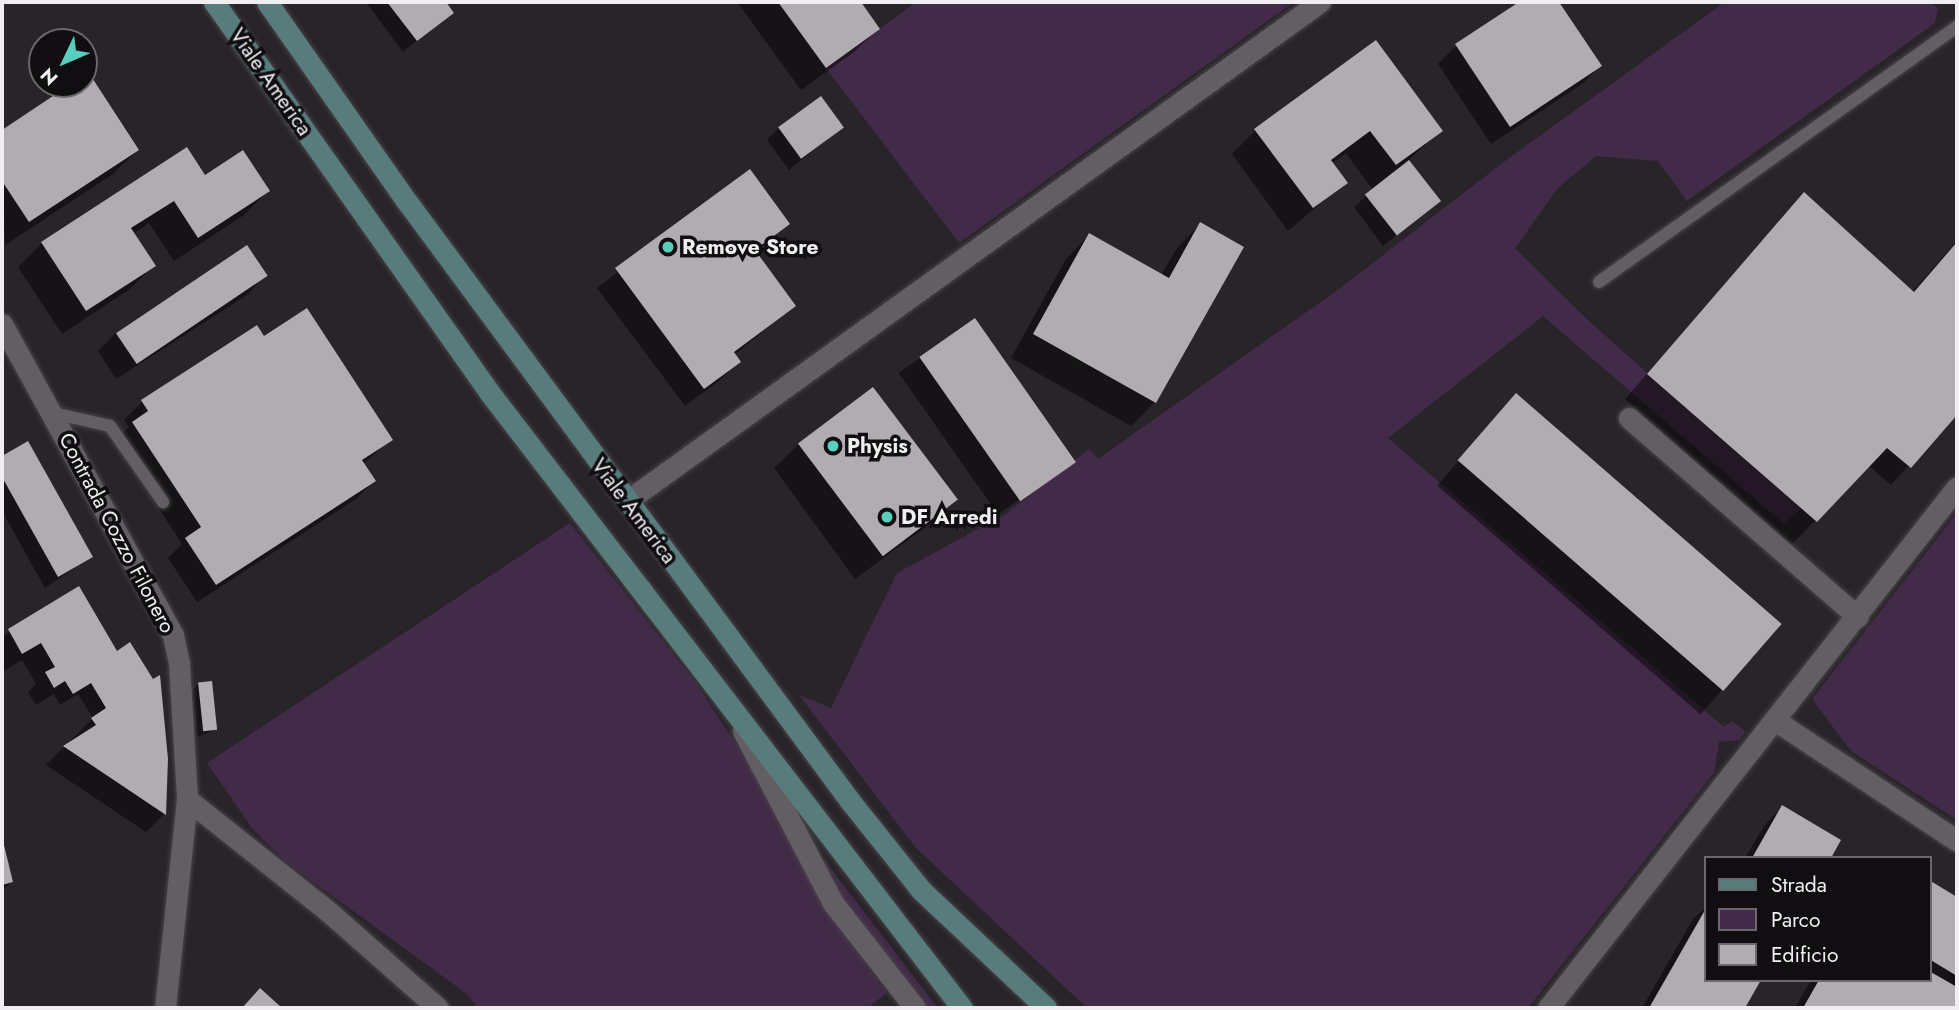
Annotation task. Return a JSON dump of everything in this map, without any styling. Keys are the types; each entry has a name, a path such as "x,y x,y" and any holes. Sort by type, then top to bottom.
{"main road":[{"name":"Viale America","path":"214,2 481,381 962,1008"},
{"name":"Viale America","path":"267,2 626,501 921,890 1038,1002"}],"street":[{"path":"626,501 1320,2"},
{"name":"Contrada Cozzo Filonero","path":"2,324 173,635 179,663 187,799 165,1008"},
{"path":"1629,418 1858,617"},
{"path":"1548,1008 1858,617 1957,487"},
{"path":"728,701 833,902 915,1008"},
{"path":"1776,721 1957,841"},
{"path":"187,799 328,912 438,1008"}],"lane":[{"path":"1599,282 1957,27"},
{"path":"53,413 110,426 163,502"}],"green space":[{"path":"916,2 1294,2 959,243 826,68"},
{"path":"1725,2 1930,2 1938,8 1935,23 1687,201 1658,161 1596,156 1558,188 1515,248 1592,324 1801,508 1784,524 1543,316 1388,438 1724,727 1732,721 1746,732 1739,740 1719,742 1714,773 1528,1008 1087,1008 916,848 799,695 831,708 897,573 1004,515 1089,449 1098,459 1339,289 1509,158"},
{"path":"1957,513 1957,820 1851,751 1812,699"},
{"path":"570,523 695,682 751,767 823,906 887,993 867,1008 478,1008 467,994 286,862 252,828 207,763"},
{"path":"822,857 938,1008 925,1008 844,903 818,862"}],"building":[{"path":"387,2 446,2 454,13 417,41"},
{"path":"778,2 861,2 880,29 826,68"},
{"path":"1519,2 1559,2 1602,66 1510,127 1455,44"},
{"path":"1376,40 1443,131 1396,165 1370,131 1331,160 1348,183 1313,208 1254,129"},
{"path":"98,87 139,150 29,222 2,181 2,130 50,98 98,98"},
{"path":"821,96 844,128 801,159 778,127"},
{"path":"187,147 205,175 243,150 270,191 198,238 174,201 131,228 156,266 86,311 41,242"},
{"path":"1409,160 1441,201 1397,235 1365,194"},
{"path":"750,169 790,224 755,250 796,306 734,352 741,362 704,389 615,268"},
{"path":"1804,192 1914,292 1957,242 1957,415 1911,468 1887,448 1817,522 1647,374"},
{"path":"1200,222 1244,247 1156,403 1033,334 1089,233 1169,278"},
{"path":"247,245 268,276 137,364 116,333"},
{"path":"307,308 393,440 362,460 376,481 216,585 185,538 201,527 132,422 148,411 141,400 257,325 264,336"},
{"path":"975,318 1076,462 1020,501 919,357"},
{"path":"873,387 958,500 883,556 798,444"},
{"path":"1516,393 1782,624 1723,691 1458,460"},
{"path":"28,441 93,557 58,577 2,477 2,456"},
{"path":"79,586 117,651 130,642 153,679 160,675 168,759 166,815 63,746 96,725 91,718 106,708 91,683 73,694 65,681 54,688 45,672 55,667 41,643 22,654 8,629"},
{"path":"212,681 217,730 203,731 198,682"},
{"path":"1782,805 1841,840 1832,856 1753,856"},
{"path":"2,837 13,882 2,885"},
{"path":"1931,881 1957,897 1957,976 1931,960"},
{"path":"1703,914 1703,982 1760,982 1745,1008 1649,1008"},
{"path":"1931,972 1957,987 1957,1008 1803,1008 1818,982 1931,982"},
{"path":"260,988 282,1008 242,1008"}],"place":[{"name":"Remove Store","path":"668,247"},
{"name":"Physis","path":"833,446"},
{"name":"DF Arredi","path":"887,517"}]}
